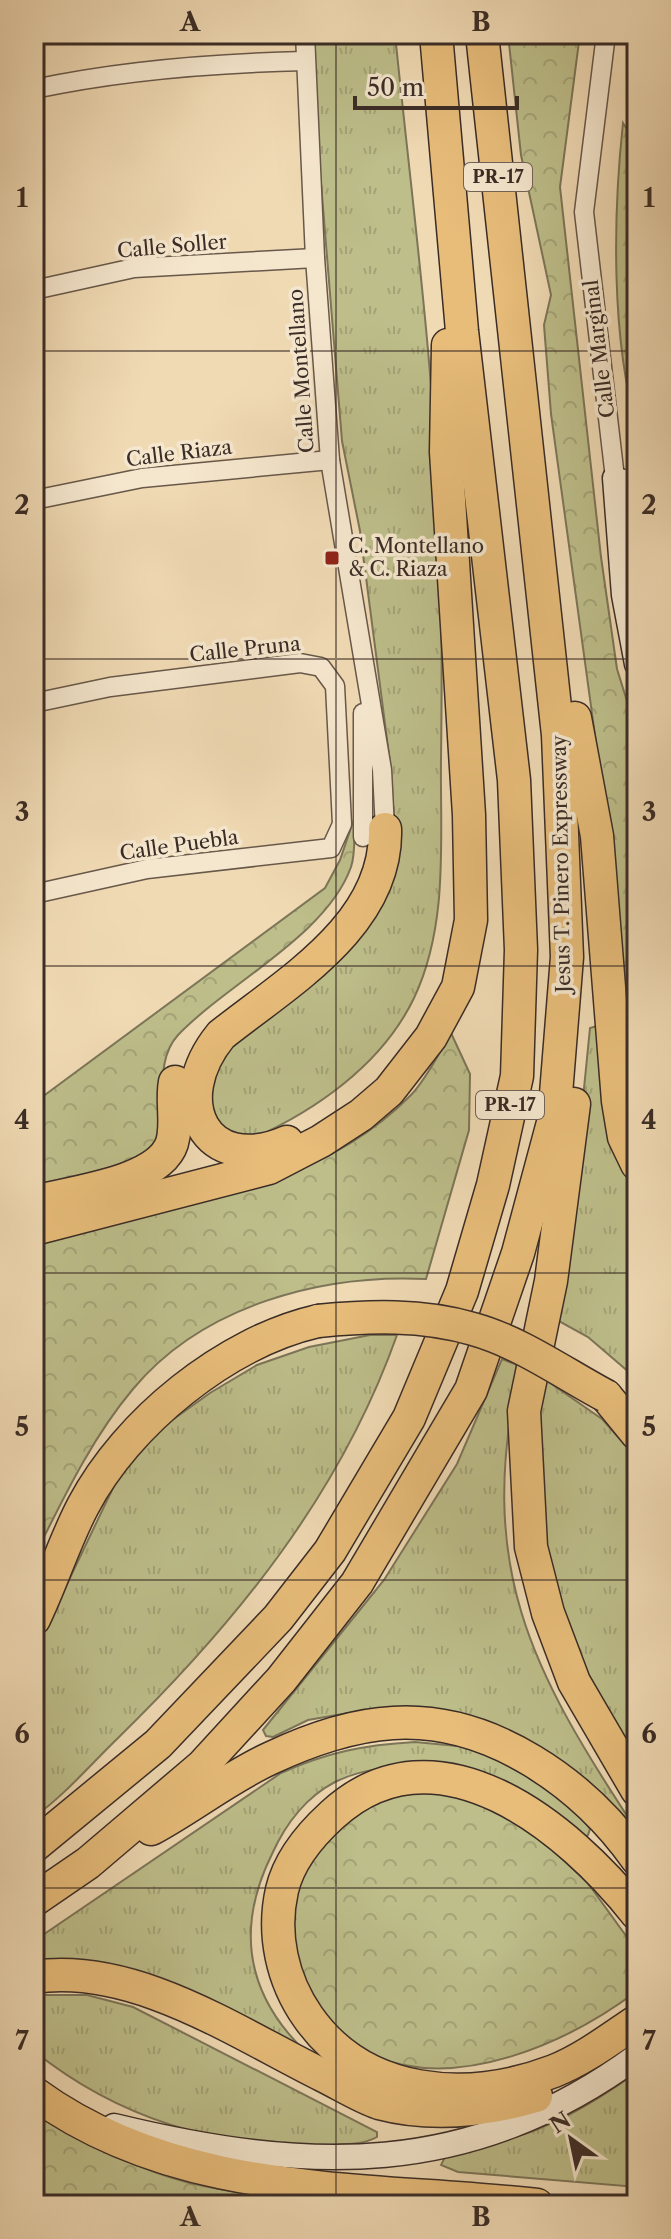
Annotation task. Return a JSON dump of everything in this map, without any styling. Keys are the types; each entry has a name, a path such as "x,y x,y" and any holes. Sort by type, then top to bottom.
{"highway":[{"name":"Jesus T. Pinero Expressway","path":"34,1846 81,1811 158,1744 278,1618 330,1551 409,1418 462,1291 493,1185 517,1076 521,1010 514,780 451,205 436,34"},
{"name":"Jesus T. Pinero Expressway","path":"34,1900 88,1863 202,1766 281,1680 357,1583 471,1390 518,1253 554,1119 567,957 559,751 546,594 482,34"},
{"path":"34,1229 269,1168 335,1132 389,1091 431,1037 458,987 471,920 469,815 446,452 451,205"},
{"path":"546,594 570,695 597,836 618,1101 624,1137 637,1164"},
{"path":"374,833 366,902 341,937 221,1035 205,1055 193,1098 196,1115 226,1147 251,1152 271,1149 328,1122 382,1081 418,1035 449,960 469,815"},
{"path":"34,1202 116,1181 158,1166 173,1141 173,1093 184,1049 207,1021 328,927 357,876 374,833"},
{"path":"567,957 576,1089 551,1281 524,1411 531,1547 548,1613 574,1682 637,1790"},
{"path":"34,1619 83,1505 136,1432 180,1391 246,1346 318,1321 376,1316 472,1328 514,1346 606,1396 637,1417"},
{"path":"606,1396 637,1434"},
{"path":"88,1863 268,1759 365,1727 395,1723 463,1733 518,1753 578,1792 614,1828 637,1859"},
{"path":"637,1914 613,1884 536,1815 499,1795 460,1781 415,1778 380,1786 344,1804 316,1830 297,1854 282,1889 278,1930 283,1965 297,2001 321,2036 356,2065 391,2082 422,2088 463,2088 514,2082 579,2059 637,2021"},
{"path":"34,1977 53,1974 106,1978 180,2003 377,2102 403,2108 443,2112 488,2109 512,2103 557,2089 637,2046"},
{"path":"34,2093 61,2113 120,2143 258,2182 537,2205"}],"street":[{"name":"Calle Montellano","path":"305,34 315,258 330,460 363,675 382,770 374,833"},
{"name":"Calle Marginal","path":"606,34 584,212 626,479 624,595 637,664"},
{"path":"34,89 88,77 227,63 305,61"},
{"name":"Calle Soller","path":"34,290 134,268 315,258"},
{"name":"Calle Riaza","path":"34,500 142,478 330,460"},
{"name":"Calle Pruna","path":"34,703 110,687 300,663 321,667 335,686 342,824 331,848"},
{"name":"Calle Puebla","path":"34,894 147,869 331,848"},
{"path":"61,2113 149,2134 288,2158 388,2157 461,2142 520,2124 593,2088 637,2056"}],"green space":[{"path":"314,34 395,34 422,287 437,478 441,623 440,880 433,941 425,970 414,998 384,1045 344,1084 321,1101 247,1141 209,1120 206,1072 223,1045 301,981 394,822 391,770 360,531 342,441 315,109"},
{"path":"508,34 580,34 560,187 601,557 617,669 637,733 637,1104 614,874 551,414 544,325 551,295 521,155"},
{"path":"623,123 637,145 637,428 622,355 616,277 617,197"},
{"path":"354,819 351,867 339,892 321,915 199,1016 169,1048 163,1078 161,1124 157,1138 149,1149 112,1167 34,1186 34,1103 325,888 340,860"},
{"path":"597,1026 637,1176 637,1379 588,1337 555,1319 573,1199 590,1028"},
{"path":"451,1033 470,1074 469,1130 426,1279 346,1282 306,1289 229,1316 194,1336 161,1360 118,1408 79,1470 34,1557 34,1239 234,1193 282,1177 329,1156 372,1129 411,1095"},
{"path":"370,1335 397,1335 374,1393 347,1448 281,1552 244,1601 162,1694 67,1789 34,1817 34,1653 124,1465 157,1431 210,1393 257,1365 309,1347"},
{"path":"502,1359 520,1366 508,1437 504,1500 509,1558 522,1613 541,1665 567,1718 637,1831 637,1848 583,1783 360,1711 308,1720 273,1737 266,1736 263,1730 384,1580 457,1464"},
{"path":"540,1376 602,1419 637,1458 637,1762 570,1641 539,1543"},
{"path":"415,1742 468,1747 537,1777 585,1822 590,1829 588,1835 583,1838 435,1766 381,1768 345,1777 324,1788 290,1822 272,1854 260,1882 251,1936 253,1962 260,1987 272,2011 310,2056 34,1968 34,1941 281,1773 346,1751"},
{"path":"422,1787 492,1805 536,1834 587,1882 637,1951 637,1991 579,2028 547,2043 478,2065 443,2068 409,2066 376,2057 352,2047 344,2040 303,1988 289,1926 290,1901 313,1853 335,1826 365,1806"},
{"path":"34,1995 87,1995 133,2007 377,2132 377,2137 344,2144 246,2142 170,2125 134,2111 99,2094 34,2051"},
{"path":"637,2072 637,2187 458,2172 441,2165 446,2157 461,2147 511,2138 561,2119"},
{"path":"34,2112 110,2154 190,2183 263,2195 385,2205 34,2205"}],"place":[{"name":"C. Montellano & C. Riaza","path":"332,558"}]}
